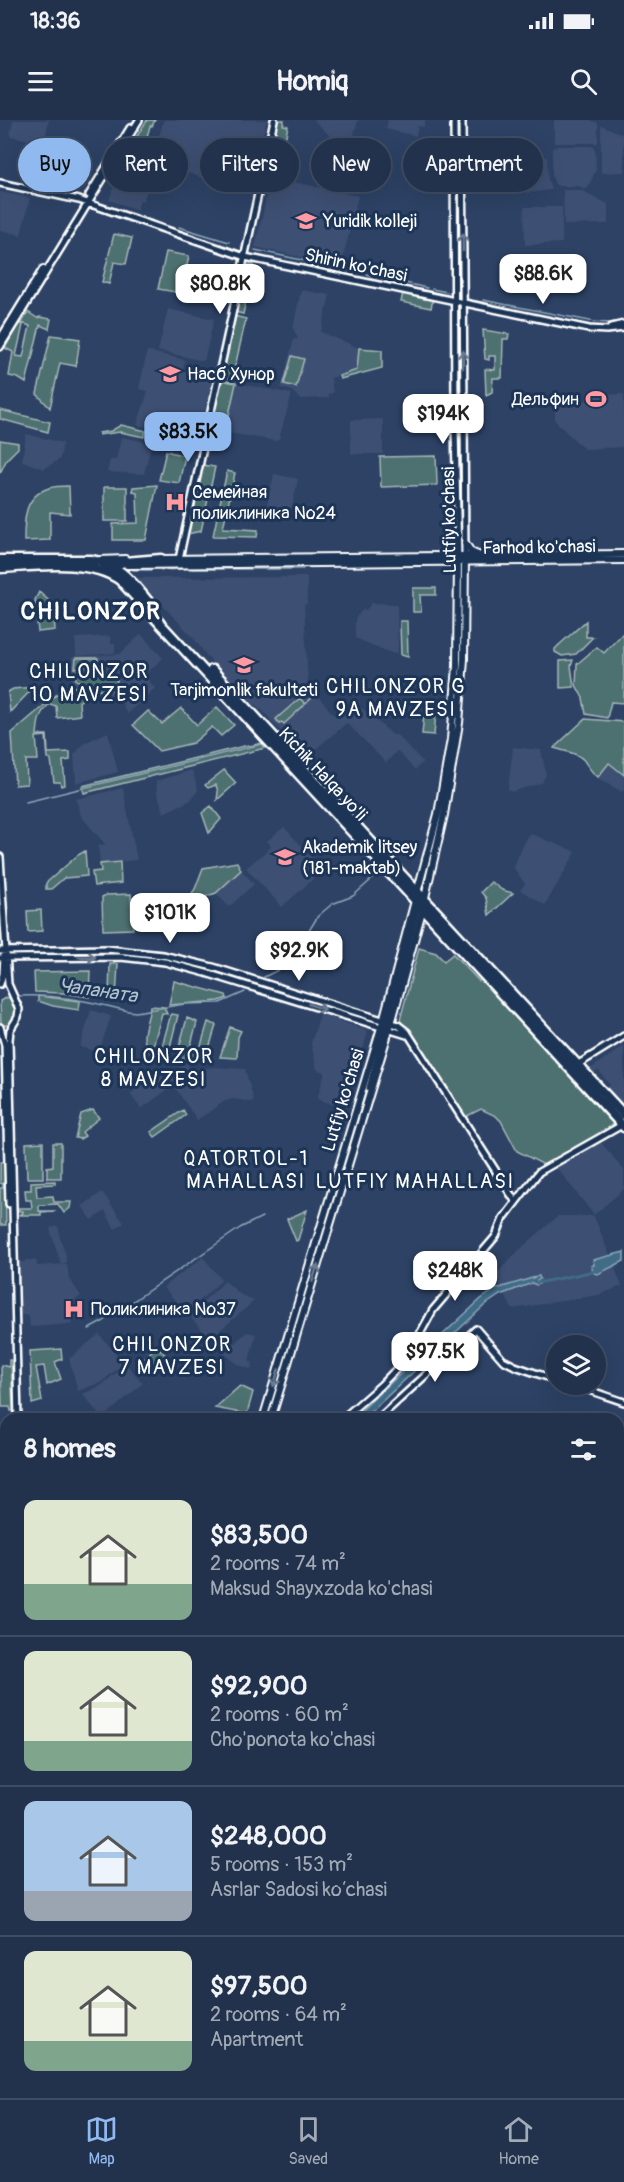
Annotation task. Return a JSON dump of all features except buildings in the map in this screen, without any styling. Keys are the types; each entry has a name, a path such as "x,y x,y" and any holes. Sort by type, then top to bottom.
{"highway":[{"path":"146,599 129,582 123,583 114,562 161,559"},
{"name":"Kichik Halqa yo'li","path":"0,560 114,562 420,901 624,1115"},
{"path":"36,567 67,565 69,562 67,560"},
{"path":"137,565 131,567 129,574 146,599"},
{"name":"Kichik Halqa yo'li","path":"0,568 83,566 107,573 123,583 224,686"},
{"name":"Kichik Halqa yo'li","path":"420,901 576,1067 623,1126"}],"main road":[{"path":"0,347 137,120"},
{"path":"179,561 274,120"},
{"name":"Lutfiy ko'chasi","path":"359,1114 368,1096 420,901 457,740 461,659 461,559 457,541 454,120"},
{"name":"Lutfiy ko'chasi","path":"461,659 458,575 465,543 462,120"},
{"path":"0,183 87,203 245,255"},
{"path":"0,339 87,203"},
{"name":"Shirin ko'chasi","path":"245,255 592,330 624,326"},
{"path":"457,541 454,551 444,559 451,564 458,575"},
{"path":"465,543 474,554 488,556"},
{"name":"Farhod ko'chasi","path":"114,562 137,565 179,561 616,557 624,554"},
{"name":"Farhod ko'chasi","path":"461,559 488,556 616,557 624,560"},
{"name":"Farhod ko'chasi","path":"161,559 179,561"},
{"name":"Kichik Halqa yo'li","path":"83,566 114,562"},
{"path":"0,857 4,954 0,985 4,984 9,989"},
{"path":"0,900 9,989 19,1009 18,1017 11,1028 9,1046 11,1228"},
{"name":"Lutfiy ko'chasi","path":"265,1413 298,1318 386,1025 420,901"},
{"path":"4,954 57,950 122,950 183,958 293,992 386,1025"},
{"path":"57,950 57,957"},
{"path":"122,950 122,957"},
{"path":"4,954 122,957 176,965 291,999 386,1025 402,1027 515,1201"},
{"path":"241,983 243,976"},
{"path":"291,999 293,992"},
{"path":"0,1028 6,1030 11,1028"},
{"path":"0,1028 5,1045 16,1413"},
{"path":"576,1067 624,1038"},
{"path":"348,1413 401,1364 433,1310 496,1236 502,1219 541,1170 623,1126"},
{"path":"385,1413 476,1329 503,1360 546,1376"},
{"name":"Lutfiy ko'chasi","path":"273,1413 292,1337"},
{"path":"603,1395 624,1402"}],"shaded area":[{"path":"13,120 49,120 45,138 10,136"},
{"path":"164,120 267,120 262,138 200,138 200,177 188,173 188,138 158,138"},
{"path":"314,120 358,120 353,138 331,137"},
{"path":"388,120 427,120 424,127 418,126 416,136 386,129"},
{"path":"554,120 590,120 598,123 598,143 554,143"},
{"path":"601,125 624,135 624,172 601,173"},
{"path":"592,146 595,150 596,170 587,189 555,184 552,176 552,148"},
{"path":"543,157 547,157 551,190 543,191"},
{"name":"Yuridik kolleji","path":"299,183 311,186 311,192 340,192 358,196 341,266 255,247 268,192 299,192"},
{"path":"563,190 581,190 608,204 608,224 564,225"},
{"path":"0,192 30,198 21,235 0,230"},
{"path":"112,192 146,192 143,201 140,200 137,210 109,200"},
{"path":"524,207 562,207 562,243 525,245"},
{"path":"301,290 330,295 321,332 359,348 357,370 331,378 333,393 328,394 329,398 300,399 292,391 281,388 294,339 298,339 293,328"},
{"path":"168,309 214,319 204,361 158,351"},
{"path":"147,351 185,360 183,370 213,377 199,439 137,425 148,391 139,389"},
{"path":"227,381 292,394 279,439 276,441 217,431"},
{"path":"624,394 624,447 584,449 555,421 555,411 561,401 586,401 587,395"},
{"path":"383,419 383,454 351,454 351,420"},
{"path":"26,434 63,443 60,459 44,469 22,461"},
{"path":"121,437 146,442 150,449 144,474 107,472 110,460 116,460"},
{"path":"274,474 298,479 292,508 266,509"},
{"path":"307,577 307,604 304,605 308,685 337,718 348,709 355,715 362,708 393,735 397,735 423,762 415,770 397,751 386,763 347,723 305,758 261,709 240,694 191,635 136,578"},
{"path":"372,603 397,604 398,653 391,653 355,638 355,619"},
{"path":"141,634 163,658 149,671 147,669 142,673 155,688 127,714 118,696 112,698 85,690 72,682 72,657 120,654"},
{"path":"110,636 111,644 115,644 115,653 76,656 75,638"},
{"path":"108,732 118,772 76,783 74,755 84,743"},
{"path":"513,747 541,750 546,774 542,783 511,792 508,789"},
{"path":"609,764 624,776 622,792 597,778"},
{"path":"192,770 198,790 191,800 164,813 157,793 156,781"},
{"path":"123,788 137,860 100,864 98,846 105,844 81,816 76,799"},
{"name":"Akademik litsey (181-maktab)","path":"284,827 321,868 313,879 282,907 246,868 271,847 267,841"},
{"path":"529,833 576,852 545,905 520,890 525,884 513,867"},
{"path":"241,870 254,884 229,907 216,893"},
{"path":"91,1010 111,1016 99,1052 80,1047"},
{"path":"320,1014 368,1031 346,1109 317,1099 325,1072 317,1070 311,1043"},
{"path":"624,1046 624,1108 607,1088 610,1085 598,1070 594,1074 590,1069"},
{"path":"187,1063 191,1069 215,1067 245,1069 254,1101 234,1099 225,1101 197,1120 167,1076"},
{"path":"159,1072 170,1088 141,1109 130,1094"},
{"path":"598,1139 624,1170 624,1189 594,1215 551,1164"},
{"path":"102,1192 124,1223 115,1229 105,1211 92,1220 82,1206"},
{"path":"558,1216 594,1216 622,1286 599,1295 512,1309 495,1275"},
{"path":"58,1226 66,1255 66,1263 61,1264 50,1228"},
{"path":"624,1252 624,1261 598,1274 594,1273 591,1266 594,1265 593,1260"},
{"path":"203,1257 222,1280 186,1313 163,1287"},
{"path":"25,1260 36,1260 37,1266 67,1264 69,1278 81,1296 67,1306 73,1324 30,1327 29,1315 20,1315 17,1310 16,1262 25,1262"},
{"path":"539,1276 540,1279 537,1281 539,1284 532,1283 500,1295 485,1305 369,1413 358,1413 481,1299 496,1289"},
{"path":"225,1281 240,1294 254,1301 210,1339 191,1318 193,1311"},
{"path":"247,1332 256,1334 249,1361 253,1363 251,1369 239,1365 223,1353"},
{"path":"99,1334 124,1363 102,1382 78,1391 69,1359"},
{"path":"126,1364 143,1383 109,1413 97,1413 83,1394 102,1385"}],"green space":[{"path":"147,120 155,120 150,126 147,138 136,138"},
{"path":"276,120 284,120 283,125 288,126 285,138 272,138"},
{"path":"456,120 460,120 460,138 456,138"},
{"path":"456,192 460,192 461,288 456,288"},
{"path":"114,234 132,238 126,264 114,262 109,284 102,282"},
{"path":"166,252 189,256 181,293 158,289"},
{"path":"246,264 254,265 243,314 235,312"},
{"path":"403,293 433,299 431,308 401,302"},
{"path":"456,308 461,309 464,537 459,538"},
{"path":"28,312 37,318 51,319 49,329 40,325 26,383 9,376 13,352 5,348 19,323 23,325 16,356 23,357 30,326 22,323"},
{"path":"234,316 246,319 234,371 230,378 221,377"},
{"path":"483,330 509,334 508,339 503,339 502,378 493,378 492,392 486,395 485,369 495,370 495,356 489,356 489,360 485,359"},
{"path":"51,335 80,339 76,366 60,363 50,408 37,394"},
{"path":"359,348 382,350 382,368 340,379 339,376 357,370"},
{"path":"292,356 304,359 296,387 284,384"},
{"path":"221,380 236,383 225,433 210,430"},
{"path":"0,410 50,422 48,432 0,419"},
{"path":"121,425 146,431 144,437 120,432 99,435 99,433 111,431"},
{"path":"0,440 18,443 18,448 7,459 0,473"},
{"path":"166,451 185,456 179,483 159,480"},
{"path":"436,456 437,485 381,487 380,457"},
{"path":"202,465 215,467 201,531 187,534"},
{"path":"227,471 235,473 223,528 258,530 257,537 213,536"},
{"path":"157,485 146,540 113,540 113,524 138,523 137,492 132,491 133,487"},
{"path":"69,486 70,514 50,512 50,540 24,541 25,517 30,502 49,488"},
{"path":"104,487 127,487 127,521 104,521"},
{"path":"413,588 436,588 436,595 420,595 421,612 413,612"},
{"path":"39,592 53,604 55,630 38,632 35,600"},
{"path":"400,621 407,621 408,657 401,655"},
{"path":"586,621 586,637 593,637 576,654 562,656 555,652 559,645"},
{"path":"624,632 624,703 611,702 607,718 586,714 583,698 576,685 577,664 597,647 604,653"},
{"path":"76,658 98,658 97,663 83,666 102,669 110,673 117,681 115,689 104,692 76,680 75,673 81,667 75,668"},
{"path":"573,660 571,666 574,687 560,688 560,661"},
{"path":"69,684 89,693 79,702 80,715 57,718 56,706 50,704 43,710 37,735 47,735 48,753 70,752 70,760 63,761 65,785 61,786 60,782 54,782 51,760 48,759 46,736 36,737 38,760 26,760 27,784 15,785 12,733"},
{"path":"34,687 10,712 8,692 13,689"},
{"path":"313,697 284,724 279,723 276,719 300,698 305,704"},
{"path":"217,707 234,725 221,736 212,727 193,743 159,751 133,725 148,711 162,724 181,708 197,725"},
{"path":"436,712 434,735 422,734 424,714"},
{"path":"585,719 624,722 624,775 609,763 598,777 579,756 554,748"},
{"path":"262,743 265,748 84,793 82,786 248,745"},
{"path":"224,770 236,783 217,800 216,785 208,788 205,785"},
{"path":"211,806 221,819 209,833 202,813"},
{"path":"85,851 87,876 64,878 51,889 46,889 46,883"},
{"path":"120,862 121,883 94,886 92,872 101,871 100,864"},
{"path":"237,862 241,870 216,893 205,897 202,895 185,910 182,908 195,889 203,868"},
{"path":"491,882 502,890 513,893 489,915 486,898 481,892"},
{"path":"131,894 133,929 103,930 102,897"},
{"path":"41,910 42,931 28,932 27,911"},
{"path":"419,948 436,953 444,961 453,954 479,981 481,980 615,1126 544,1165 517,1151 496,1116 481,1109 465,1117 400,1020"},
{"path":"110,964 118,964 116,998 105,998 105,995 109,994"},
{"path":"90,971 89,997 35,992 34,972"},
{"path":"174,981 226,995 227,998 219,1001 169,1005"},
{"path":"38,996 80,1001 79,1010 38,1001"},
{"path":"7,997 14,1002 16,1015 12,1024 1,1026 0,1001"},
{"path":"150,1006 164,1007 167,1014 162,1013 151,1054 144,1036"},
{"path":"171,1014 178,1015 167,1059 159,1057"},
{"path":"187,1018 197,1022 189,1052 193,1053 192,1058 176,1059"},
{"path":"208,1022 216,1025 206,1059 197,1059"},
{"path":"230,1027 241,1031 238,1037 237,1058 220,1057"},
{"path":"93,1110 99,1118 82,1132 85,1136 80,1139 75,1138 81,1114"},
{"path":"183,1110 186,1115 155,1137 151,1132"},
{"path":"43,1142 43,1178 27,1178 26,1143"},
{"path":"53,1143 61,1143 61,1178 47,1178 47,1167 53,1166"},
{"path":"0,1162 5,1162 6,1225 0,1225 0,1188 3,1188 3,1184 0,1183"},
{"path":"55,1181 55,1184 36,1185 37,1197 53,1196 54,1202 71,1202 70,1208 64,1213 58,1204 39,1205 39,1211 56,1211 41,1212 41,1215 19,1215 23,1211 19,1211 19,1208 32,1208 31,1200 26,1200 25,1190 31,1190 31,1182"},
{"path":"307,1210 298,1240 296,1241 287,1219"},
{"path":"157,1346 168,1358 154,1371 143,1359"},
{"path":"61,1349 62,1359 55,1362 61,1379 47,1385 44,1366 36,1367 42,1401 32,1404 30,1351"},
{"path":"9,1360 11,1360 13,1411 10,1407 2,1407 1,1365 9,1367"},
{"path":"240,1386 253,1392 247,1413 215,1408"}],"waterway":[{"path":"179,227 229,242"},
{"path":"255,250 339,268"},
{"path":"349,270 427,288"},
{"path":"432,289 447,292"},
{"path":"483,300 595,322 610,323 624,320"},
{"path":"161,570 184,569"},
{"path":"192,569 303,569"},
{"path":"133,570 151,570"},
{"path":"26,802 263,742"},
{"name":"Чапаната","path":"264,977 288,965 318,916 332,904 353,896 380,872 392,882"},
{"name":"Чапаната","path":"17,996 60,997 136,1012 185,1004 220,1003 245,992"},
{"path":"89,1329 240,1228 262,1217"},
{"path":"537,1283 595,1271"}],"place":[{"name":"Yuridik kolleji","path":"306,221"},
{"name":"Насб Хунор","path":"170,374"},
{"name":"Дельфин","path":"596,399"},
{"name":"Семейная поликлиника №24","path":"175,502"},
{"name":"Tarjimonlik fakulteti","path":"244,665"},
{"name":"Akademik litsey (181-maktab)","path":"285,857"},
{"name":"Поликлиника №37","path":"74,1309"}],"district":[{"name":"CHILONZOR","path":"91,611"},
{"name":"CHILONZOR 10 MAVZESI","path":"89,682"},
{"name":"CHILONZOR G 9A MAVZESI","path":"396,698"},
{"name":"CHILONZOR 8 MAVZESI","path":"154,1068"},
{"name":"QATORTOL-1 MAHALLASI","path":"246,1170"},
{"name":"LUTFIY MAHALLASI","path":"415,1181"},
{"name":"CHILONZOR 7 MAVZESI","path":"172,1356"}]}
